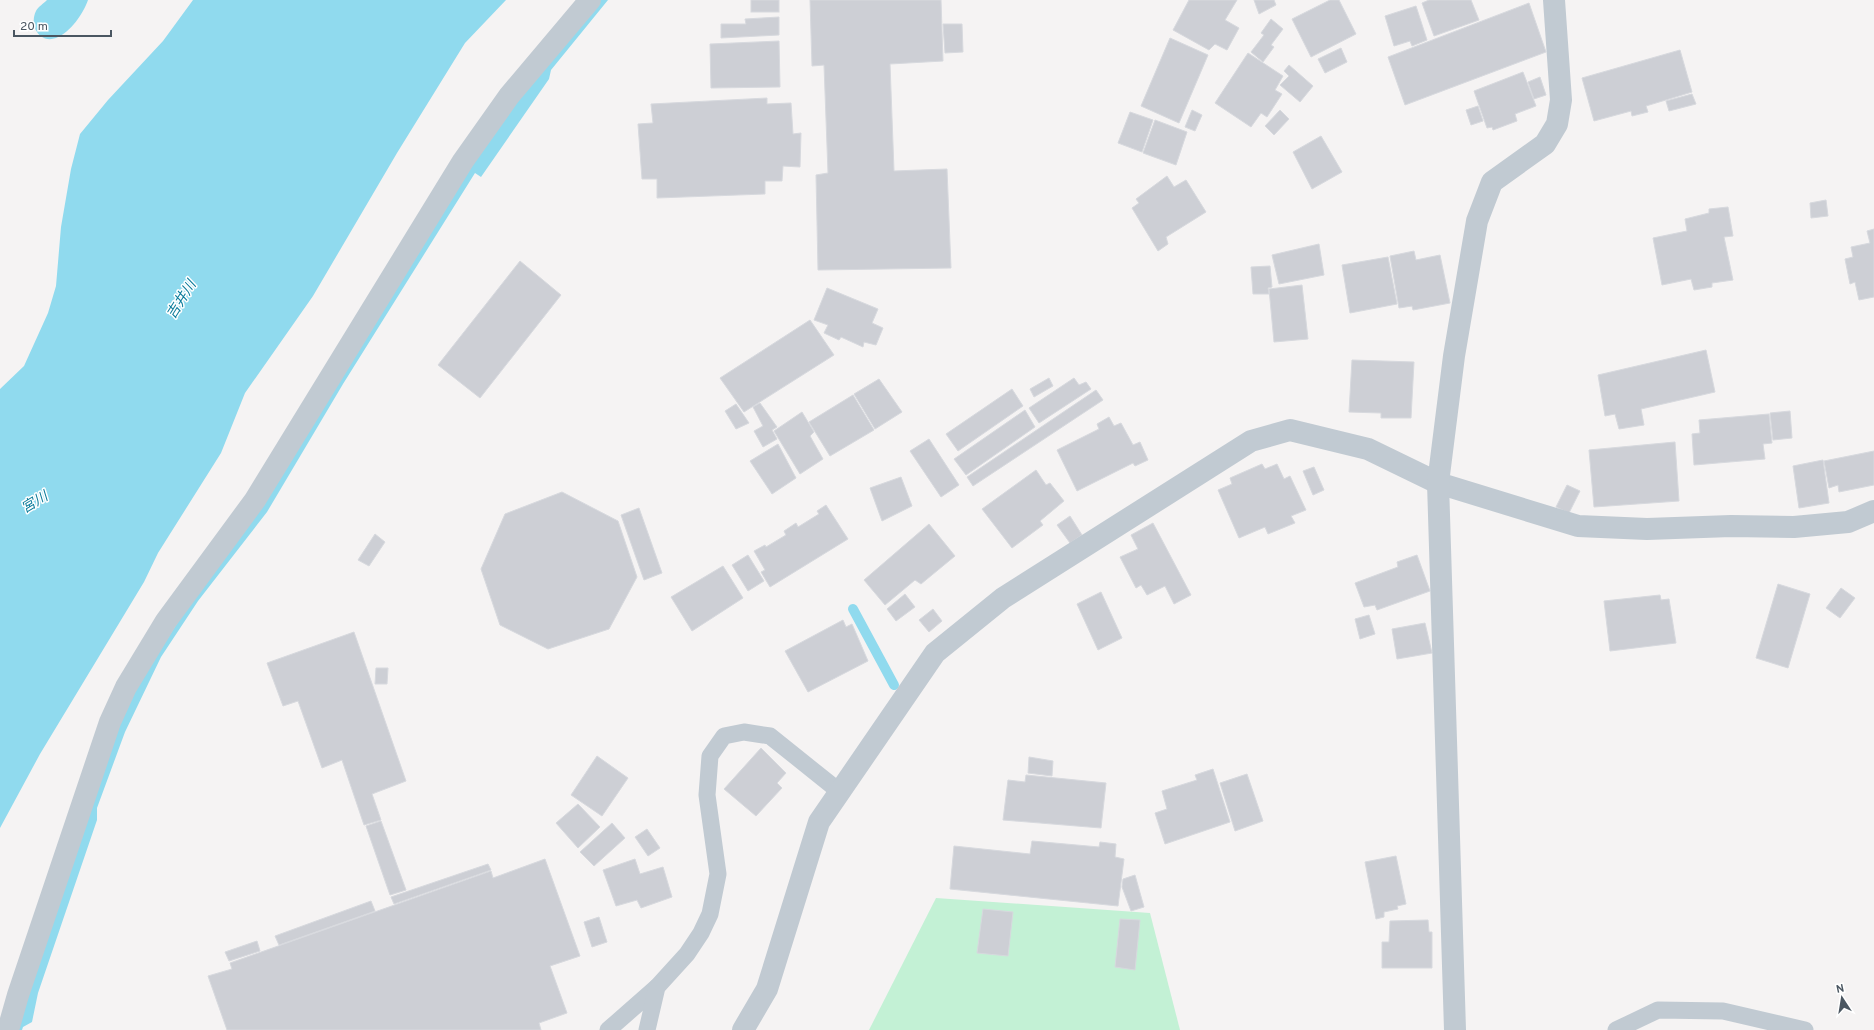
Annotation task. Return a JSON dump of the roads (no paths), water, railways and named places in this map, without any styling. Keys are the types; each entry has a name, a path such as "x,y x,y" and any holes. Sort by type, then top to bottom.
{"street":[{"path":"8,1030 18,995 110,722 126,687 166,620 255,500 463,161 509,96 590,0"},
{"path":"1455,1030 1438,483 1454,356 1478,221 1492,182 1545,144 1557,124 1561,100 1554,0"},
{"path":"743,1030 767,989 820,822 936,653 1003,598 1250,441 1290,430 1368,449 1438,483 1578,526 1647,528 1732,526 1794,528 1848,522 1874,511"}],"lane":[{"path":"608,1030 657,987 687,954 701,933 710,914 718,874 707,795 710,756 724,736 744,732 770,736 840,792"},
{"path":"647,1030 657,987"},
{"path":"1616,1030 1658,1010 1723,1011 1805,1030"}],"water":[{"path":"47,0 88,0 80,17 67,32 56,38 50,39 40,36 34,22 36,11"},
{"path":"193,0 506,0 465,43 397,153 313,296 245,393 221,453 158,553 144,582 40,754 0,828 0,389 24,366 48,313 56,286 61,227 71,169 80,134 108,100 163,41"},
{"path":"595,0 608,0 551,70 549,79 481,177 475,173 343,384 267,512 198,601 161,657 125,732 97,808 97,820 38,993 32,1022 23,1027 22,1030 11,1030 114,723 468,163"}],"waterway":[{"path":"853,609 894,685"}],"water label":[{"name":"吉井川","path":"182,300"},
{"name":"宮川","path":"35,503"}]}
